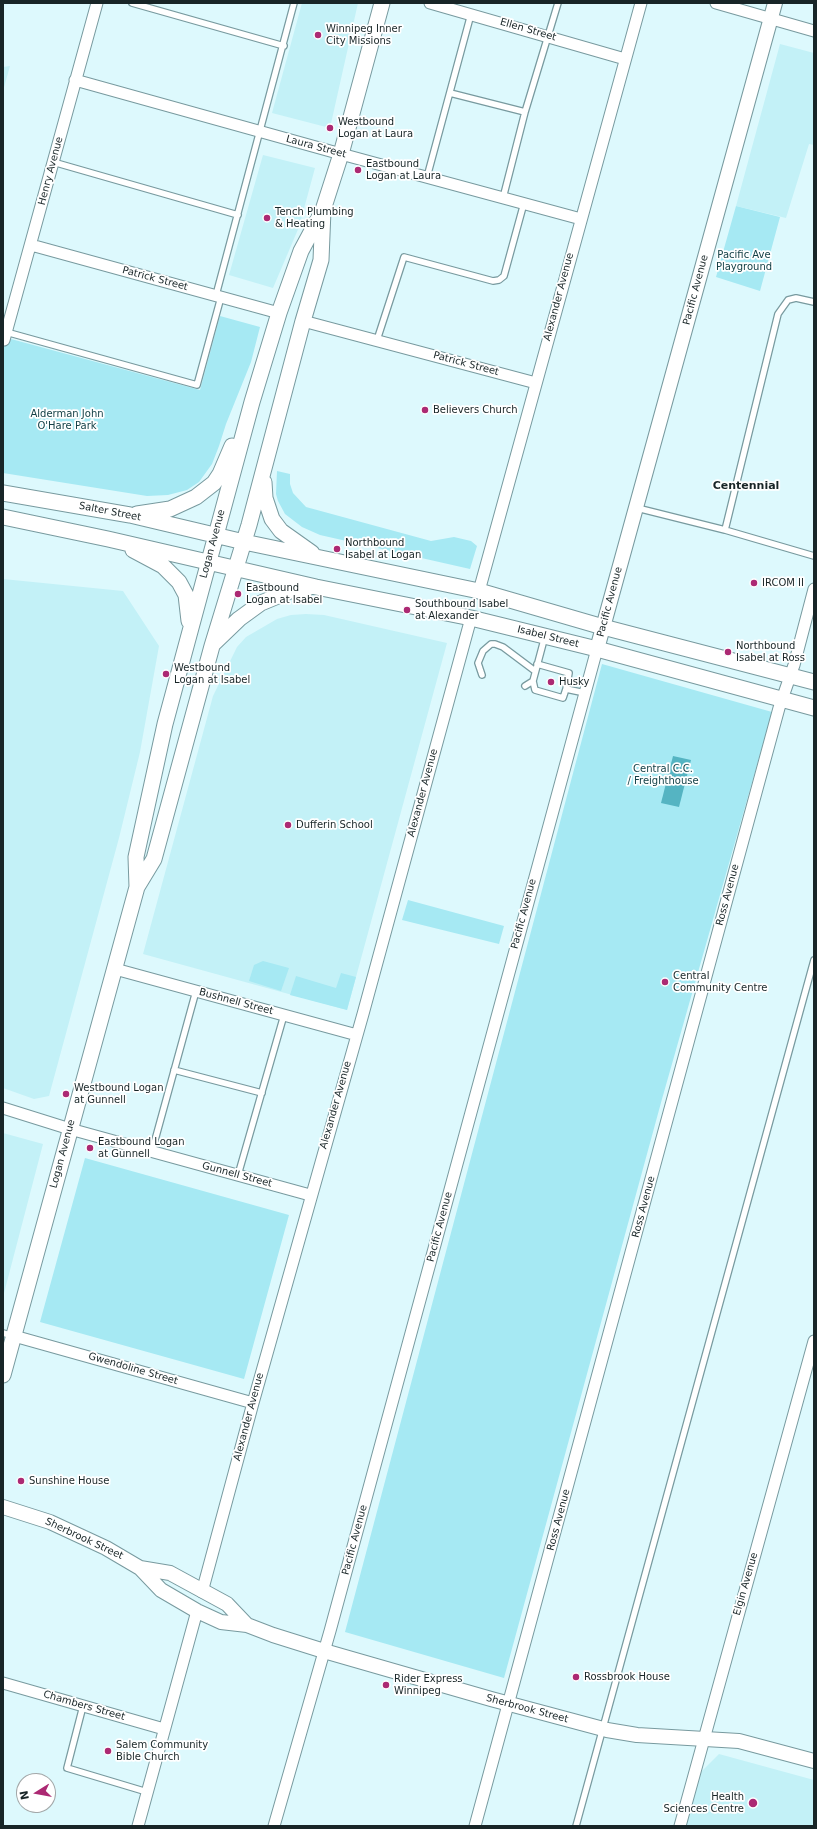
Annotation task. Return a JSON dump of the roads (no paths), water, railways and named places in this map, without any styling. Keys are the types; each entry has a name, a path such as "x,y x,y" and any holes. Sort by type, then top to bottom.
{"main road":[{"name":"Logan Avenue","path":"137,887 137,849 165,724 252,402 279,313 301,251 323,210 341,154 382,3"},
{"name":"Logan Avenue","path":"3,1375 8,1335 70,1129 137,887 154,859 212,646 244,542 303,321 321,260 323,210"},
{"path":"130,515 180,506 196,497 214,483 220,474 252,402"},
{"path":"264,464 265,498 272,519 281,531 316,556"},
{"name":"Salter Street","path":"3,492 130,515 216,536"},
{"path":"3,517 209,562"},
{"path":"216,536 479,591 603,627 814,682"},
{"path":"108,539 163,566 174,576 186,595 190,629"},
{"name":"Isabel Street","path":"209,562 316,587 471,618 597,649 814,708"},
{"path":"212,646 239,619 260,603 290,591 316,587"}],"street":[{"name":"Henry Avenue","path":"5,336 97,3"},
{"name":"Ellen Street","path":"430,3 625,59"},
{"name":"Alexander Avenue","path":"479,591 641,3"},
{"path":"716,3 814,31"},
{"name":"Pacific Avenue","path":"274,1826 324,1651 775,3"},
{"name":"Laura Street","path":"75,80 427,178 581,218"},
{"name":"Patrick Street","path":"31,245 279,313"},
{"name":"Patrick Street","path":"303,321 536,383"},
{"name":"Ross Avenue","path":"475,1826 782,699 814,589"},
{"name":"Alexander Avenue","path":"202,1592 310,1195 357,1035 471,618"},
{"name":"Bushnell Street","path":"114,969 357,1035"},
{"name":"Gunnell Street","path":"3,1108 70,1129 310,1195"},
{"name":"Gwendoline Street","path":"8,1335 253,1403"},
{"name":"Elgin Avenue","path":"680,1826 814,1342"},
{"name":"Sherbrook Street","path":"3,1507 67,1529 140,1568 161,1590 197,1611 221,1622 247,1625 324,1651 602,1729 637,1734 750,1744 814,1761"},
{"name":"Sherbrook Street","path":"140,1568 170,1573 202,1592 227,1604 247,1625"},
{"path":"138,1826 197,1611"},
{"name":"Chambers Street","path":"3,1685 164,1729"}],"lane":[{"path":"132,3 284,46"},
{"path":"5,336 197,385 238,215 284,46 294,3"},
{"path":"503,198 525,112 558,3"},
{"path":"427,178 471,14"},
{"path":"450,93 525,112"},
{"path":"53,162 238,215"},
{"path":"377,340 404,257 493,281 499,280 504,276 524,203"},
{"path":"726,530 778,314 788,300 796,298 814,302"},
{"path":"636,508 726,530 814,556"},
{"path":"537,664 569,673 563,698 535,690 533,680 535,671 537,664 545,636"},
{"path":"482,675 478,663 482,651 491,644 503,647 535,671"},
{"path":"525,686 533,680"},
{"path":"566,689 585,693"},
{"path":"576,1826 814,960"},
{"path":"152,1151 196,991"},
{"path":"238,1175 284,1015"},
{"path":"174,1070 262,1093"},
{"path":"83,1706 67,1768 147,1792"}],"place":[{"name":"Winnipeg Inner City Missions","path":"318,35"},
{"name":"Westbound Logan at Laura","path":"330,128"},
{"name":"Eastbound Logan at Laura","path":"358,170"},
{"name":"Tench Plumbing & Heating","path":"267,218"},
{"name":"Believers Church","path":"425,410"},
{"name":"Northbound Isabel at Logan","path":"337,549"},
{"name":"IRCOM II","path":"754,583"},
{"name":"Eastbound Logan at Isabel","path":"238,594"},
{"name":"Southbound Isabel at Alexander","path":"407,610"},
{"name":"Northbound Isabel at Ross","path":"728,652"},
{"name":"Westbound Logan at Isabel","path":"166,674"},
{"name":"Husky","path":"551,682"},
{"name":"Dufferin School","path":"288,825"},
{"name":"Central Community Centre","path":"665,982"},
{"name":"Westbound Logan at Gunnell","path":"66,1094"},
{"name":"Eastbound Logan at Gunnell","path":"90,1148"},
{"name":"Sunshine House","path":"21,1481"},
{"name":"Rossbrook House","path":"576,1677"},
{"name":"Rider Express Winnipeg","path":"386,1685"},
{"name":"Salem Community Bible Church","path":"108,1751"},
{"name":"Health Sciences Centre","path":"753,1803"}],"district":[{"name":"Centennial","path":"746,486"}],"park label":[{"name":"Pacific Ave Playground","path":"744,260"},
{"name":"Alderman John O'Hare Park","path":"67,420"},
{"name":"Central C.C. / Freighthouse","path":"663,774"}]}
